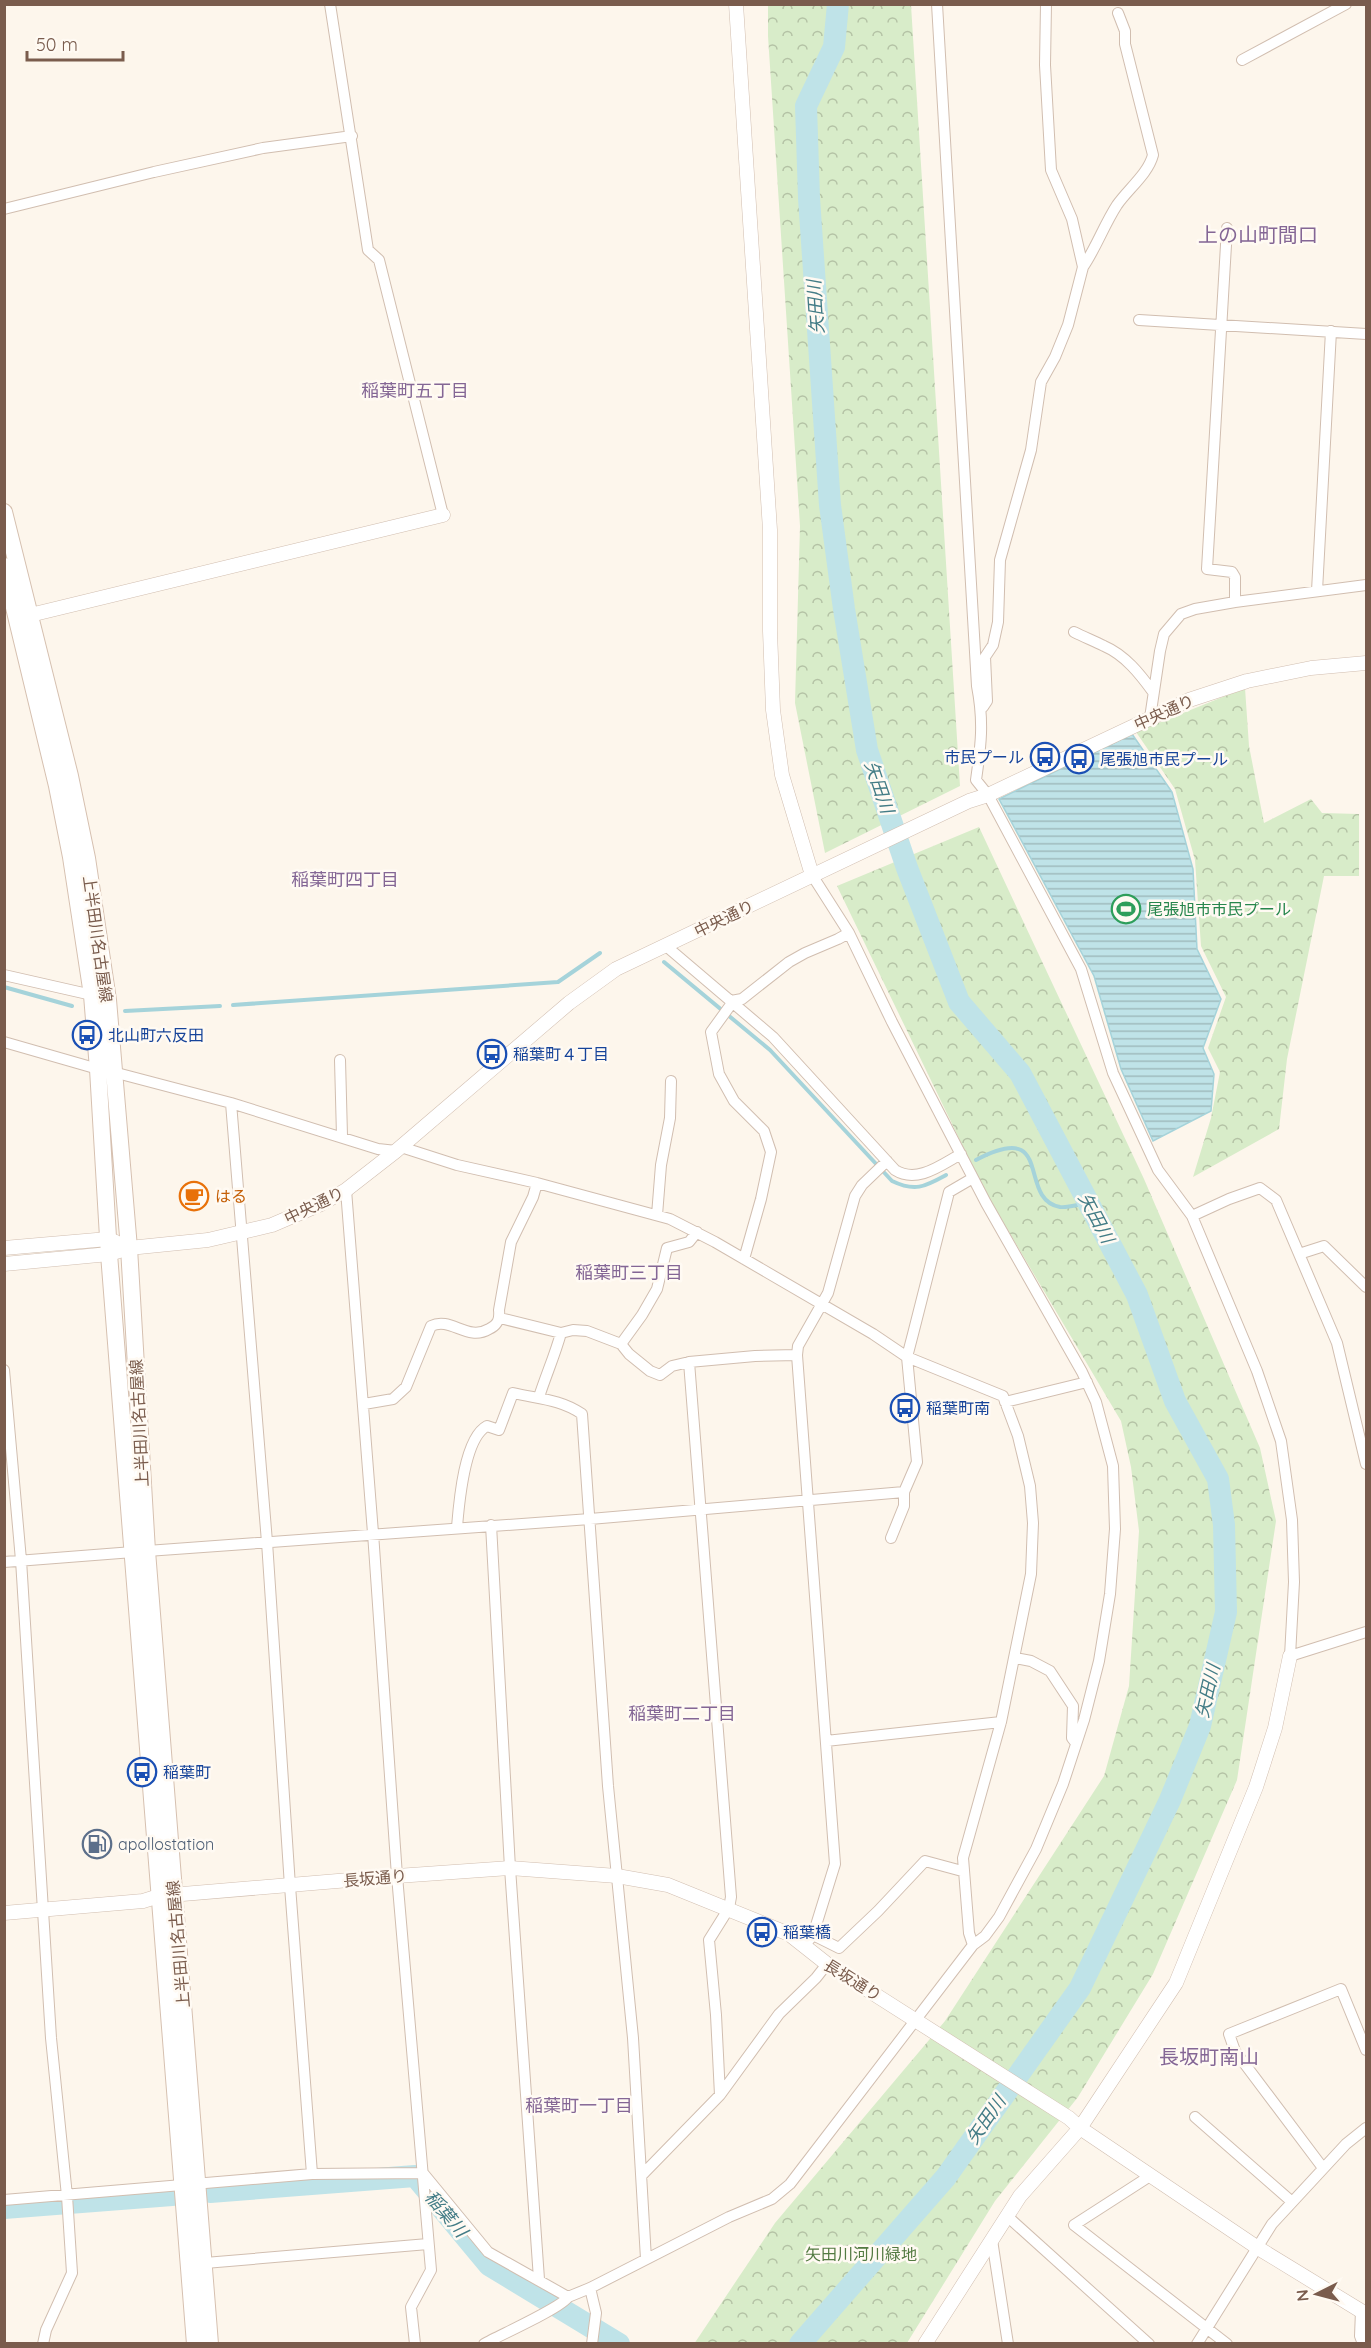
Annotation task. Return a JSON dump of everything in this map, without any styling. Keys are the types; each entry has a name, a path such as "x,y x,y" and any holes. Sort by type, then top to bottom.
{"main road":[{"name":"上半田川名古屋線","path":"4,512 17,619 70,776 87,858 108,1000 106,1070 109,1247 140,1551 190,2183 195,2343"},
{"name":"上半田川名古屋線","path":"4,566 71,857 106,1070 129,1248 140,1551"},
{"name":"上半田川名古屋線","path":"190,2183 205,2263 210,2343"}],"street":[{"path":"17,619 443,515 379,260 368,250 330,4"},
{"path":"484,2343 729,2217 772,2199 790,2184 920,2022 973,1945 985,1936 999,1917 1036,1849 1063,1784 1076,1745 1099,1660 1110,1594 1115,1528 1113,1466 1096,1402 892,1022 818,872 782,775 773,710 770,530 736,4"},
{"path":"925,2343 1020,2196 1080,2128 1176,1983 1256,1787 1275,1728 1290,1656 1294,1582 1292,1520 1281,1441 1257,1371 1192,1216 1158,1170 1113,1073 1081,969 988,795 976,780 983,734 982,710 977,686 937,4"},
{"path":"1046,4 1050,170 1072,219 1083,267"},
{"path":"1242,60 1347,4"},
{"path":"982,710 987,701 985,657 993,645 998,622 1000,560 1031,450 1041,382 1055,357 1068,325 1083,267 1117,205 1150,165 1153,156 1125,44 1125,31 1118,13"},
{"path":"4,209 263,148 352,136"},
{"path":"1227,228 1207,569 1232,572 1235,578 1235,602"},
{"path":"1139,320 1366,334"},
{"path":"1317,591 1330,331"},
{"path":"1150,718 1164,634 1181,614 1195,609 1235,602 1366,585"},
{"path":"1074,632 1106,646 1124,659 1142,676 1153,692"},
{"name":"中央通り","path":"4,1248 129,1248 208,1240 272,1225 321,1204 346,1190 399,1149 569,1003 616,969 969,801 988,795 1189,700 1247,681 1311,668 1366,663"},
{"path":"744,1259 761,1199 771,1152 764,1131 734,1101 719,1074 711,1032 731,1004 742,999 796,957 849,933"},
{"path":"666,946 731,1004 773,1037 885,1163 910,1177 920,1175 961,1154"},
{"path":"4,975 92,995"},
{"path":"4,1042 231,1103 378,1149 399,1149 670,1219 744,1259 907,1357 1003,1396 1025,1461 1030,1486 1033,1523 1032,1574 1001,1722 963,1858 962,1871 969,1933 973,1945"},
{"path":"340,1060 342,1136"},
{"path":"657,1215 661,1164 670,1119 671,1081"},
{"path":"231,1103 267,1542 312,2174"},
{"path":"885,1163 862,1185 855,1196 828,1293 798,1346 797,1355 835,1864 808,1940 839,1948 925,1861 962,1871"},
{"path":"891,1538 904,1506 904,1492 917,1462 907,1357 949,1191 974,1178"},
{"path":"364,1404 393,1399 406,1387 431,1326 444,1323 474,1334 494,1327 500,1318 499,1310 511,1242 533,1197 537,1183"},
{"path":"1192,1216 1260,1188 1276,1200 1337,1343 1366,1464"},
{"path":"346,1190 374,1533 397,1876 431,2270 411,2307 415,2343"},
{"path":"621,1344 657,1289 667,1248 689,1242 697,1232"},
{"path":"1299,1254 1324,1246 1366,1287"},
{"name":"中央通り","path":"4,1264 109,1247"},
{"path":"500,1318 561,1333 573,1330 587,1331 621,1344 629,1354 650,1371 660,1375 672,1366 689,1362 797,1355"},
{"path":"539,1397 548,1371 553,1364 561,1333"},
{"path":"689,1362 731,1897 729,1908 709,1940 720,2095"},
{"path":"4,1370 21,1560 45,1910 51,2038 67,2196 72,2273 46,2330 43,2343"},
{"path":"1005,1402 1087,1382"},
{"path":"457,1527 465,1464 481,1430 487,1426 499,1430 513,1393 539,1397 573,1408 582,1414 608,1786 633,2038 646,2259"},
{"path":"4,1562 374,1533 590,1519 904,1492"},
{"path":"491,1525 510,1869 539,2279"},
{"path":"1290,1656 1366,1632"},
{"path":"1015,1658 1031,1661 1050,1671 1069,1698 1073,1706 1072,1738 1076,1745"},
{"path":"826,1741 1001,1722"},
{"name":"長坂通り","path":"4,1913 143,1901 167,1896 397,1876 510,1869 617,1876 668,1885 808,1940 827,1964 1069,2118 1080,2128 1258,2248 1364,2312"},
{"path":"642,2175 720,2095 779,2014 827,1964"},
{"path":"1323,2168 1235,2051 1229,2034 1341,1989 1366,2050"},
{"path":"1195,2117 1292,2201"},
{"path":"1197,2343 1272,2224 1346,2144 1366,2128"},
{"path":"4,2200 312,2174 423,2175 488,2252 539,2279 567,2299"},
{"path":"1150,2176 1074,2225 1227,2343"},
{"path":"1007,2216 1149,2343"},
{"path":"992,2240 1008,2343"},
{"path":"205,2263 429,2244"},
{"path":"590,2288 596,2313 592,2340"},
{"path":"1363,2343 1360,2336 1364,2312"}],"green space":[{"path":"768,5 911,5 960,786 825,853 795,703 800,526 768,36"},
{"path":"1245,688 1249,746 1264,823 1311,799 1322,813 1359,814 1359,876 1324,876 1287,1059 1279,1129 1193,1177 1211,1118 1220,1072 1208,1048 1226,997 1201,946 1195,860 1175,789 1136,732"},
{"name":"矢田川河川緑地","path":"979,827 1144,1179 1260,1448 1276,1521 1237,1780 1153,1974 1078,2097 995,2201 907,2343 694,2344 775,2223 945,2021 1104,1776 1129,1686 1139,1531 1131,1467 1121,1421 984,1190 837,886"}],"water":[{"name":"尾張旭市市民プール","path":"1132,734 1172,792 1193,869 1197,949 1221,999 1203,1048 1214,1074 1211,1111 1153,1141 1121,1069 1094,976 999,799"}],"waterway":[{"name":"矢田川","path":"800,2344 946,2177 1080,1988 1170,1800 1200,1726 1226,1612 1224,1525 1218,1479 1175,1401 1137,1295 1020,1073 959,1002 907,868 867,750 830,505 809,198 806,106 834,47 838,4"},
{"path":"233,1005 558,982 600,953"},
{"path":"664,962 770,1050 892,1181 919,1187 946,1175"},
{"path":"4,987 72,1006"},
{"path":"125,1011 220,1006"},
{"path":"976,1160 1001,1150 1017,1148 1026,1154 1040,1190 1047,1201 1060,1207 1088,1203"},
{"name":"稲葉川","path":"210,2192 415,2176 489,2265 619,2344"},
{"name":"稲葉川","path":"4,2208 172,2195"}],"place":[{"name":"市民プール","path":"1045,757"},
{"name":"尾張旭市民プール","path":"1079,759"},
{"name":"尾張旭市市民プール","path":"1126,909"},
{"name":"北山町六反田","path":"87,1035"},
{"name":"稲葉町４丁目","path":"492,1054"},
{"name":"はる","path":"194,1196"},
{"name":"稲葉町南","path":"905,1408"},
{"name":"稲葉町","path":"142,1772"},
{"name":"apollostation","path":"97,1844"},
{"name":"稲葉橋","path":"762,1932"}],"district":[{"name":"上の山町間口","path":"1258,235"},
{"name":"稲葉町五丁目","path":"415,391"},
{"name":"稲葉町四丁目","path":"345,880"},
{"name":"稲葉町三丁目","path":"629,1273"},
{"name":"稲葉町二丁目","path":"682,1714"},
{"name":"長坂町南山","path":"1209,2057"},
{"name":"稲葉町一丁目","path":"579,2106"}]}
